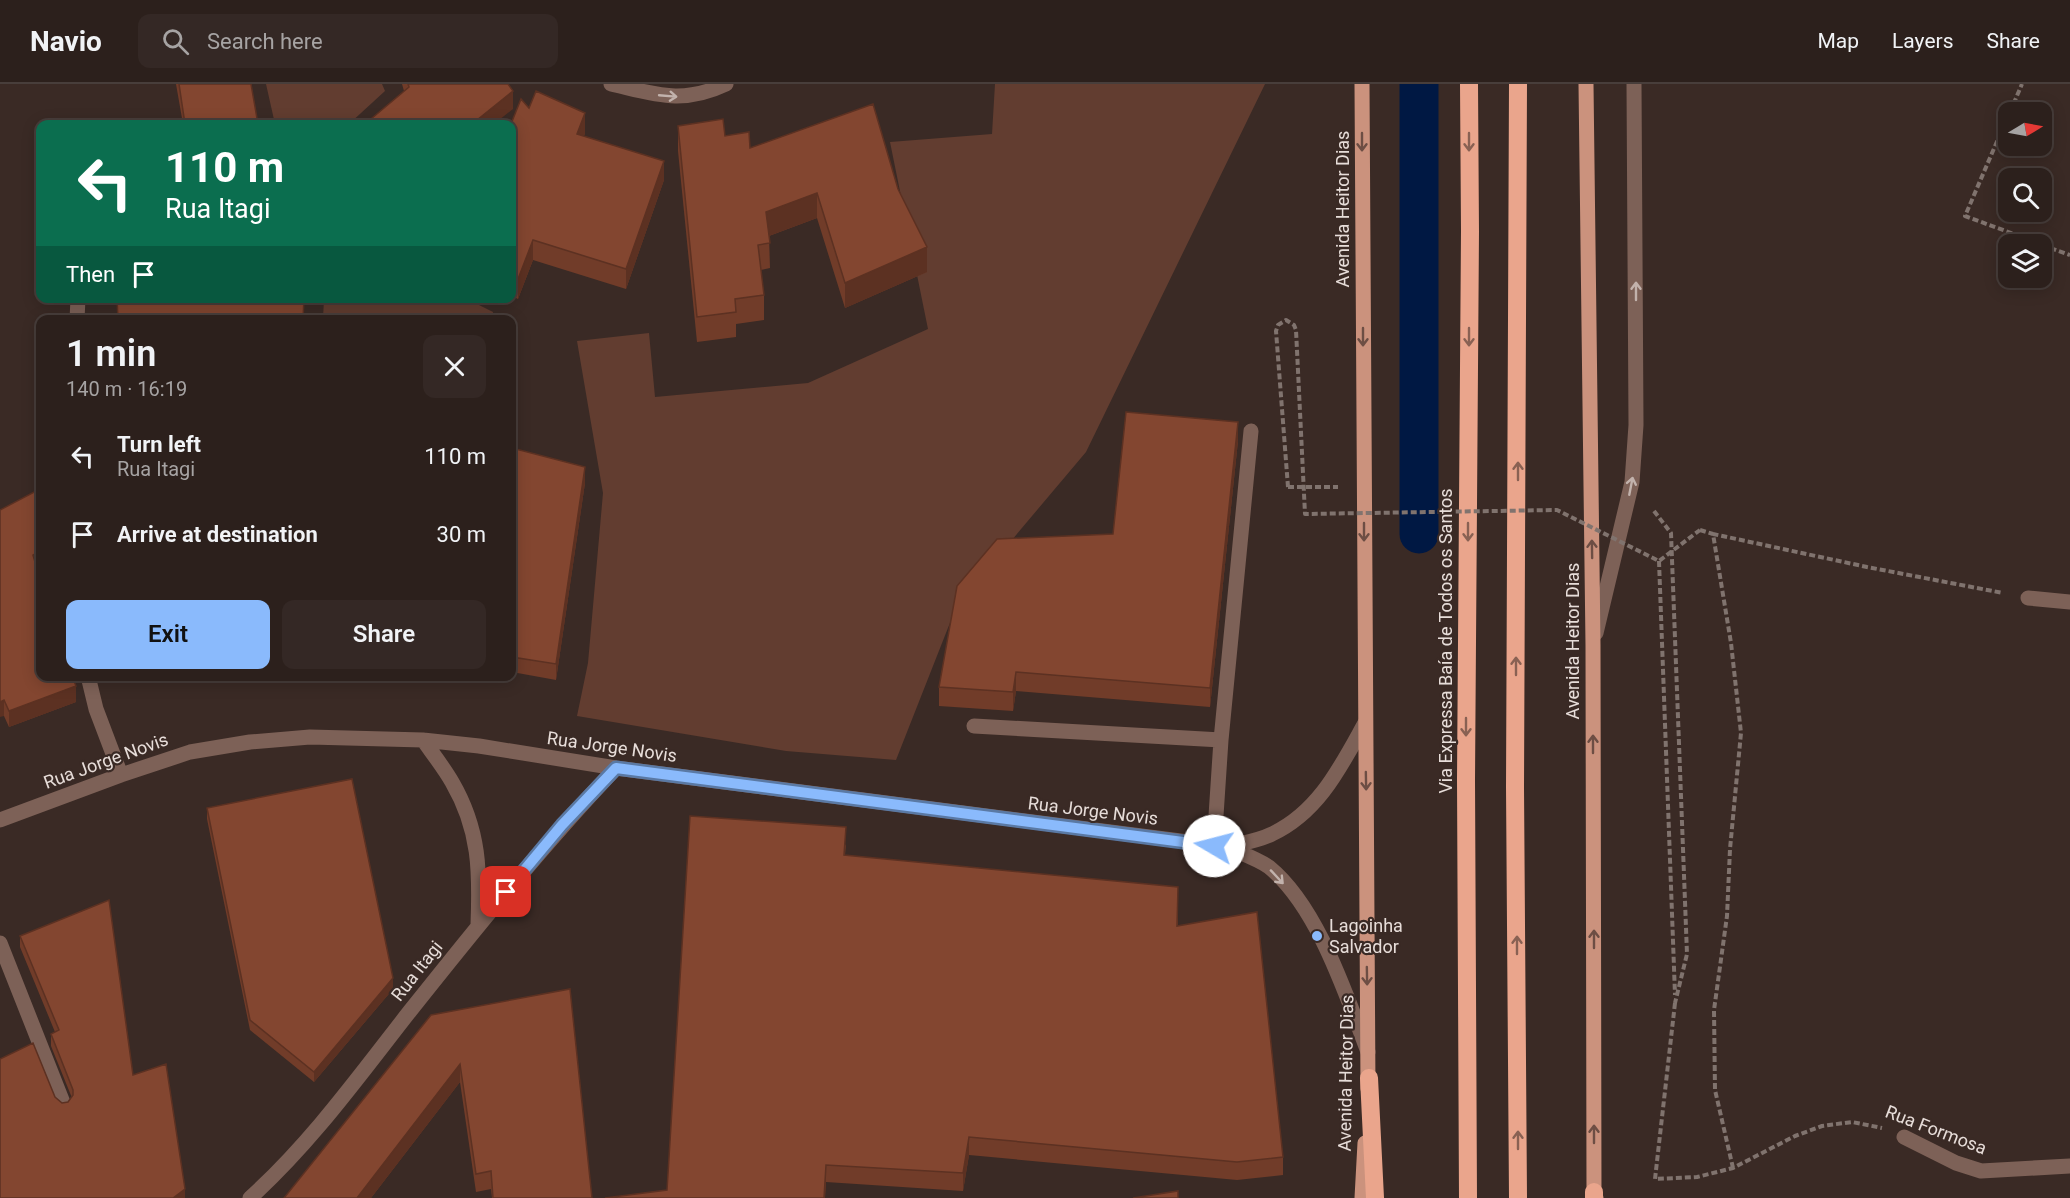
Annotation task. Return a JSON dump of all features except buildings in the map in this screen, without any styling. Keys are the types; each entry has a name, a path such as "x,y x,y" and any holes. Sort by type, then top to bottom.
{"highway":[{"name":"Via Expressa Baía de Todos os Santos","path":"1468,1198 1466,780 1469,84"},
{"path":"1518,84 1515,787 1518,1198"},
{"path":"1369,1078 1375,1198"}],"main road":[{"name":"Avenida Heitor Dias","path":"1362,84 1363,486 1369,1078 1362,1198"},
{"name":"Avenida Heitor Dias","path":"1586,84 1593,645 1595,1197"}],"street":[{"path":"611,84 666,96 683,97 710,92 726,84"},
{"path":"1593,645 1632,482 1636,425 1635,84"},
{"path":"1221,847 1221,740 1251,430"},
{"path":"2028,598 2070,602"},
{"path":"89,681 96,709 121,775"},
{"name":"Rua Jorge Novis","path":"1221,847 1270,835 1293,823 1334,780 1365,723"},
{"path":"974,726 1221,740"},
{"name":"Rua Jorge Novis","path":"0,820 190,752 250,742 310,737 423,740 616,768 1221,847 1268,867 1297,898 1319,934 1368,1054"},
{"path":"423,740 453,782 472,827 480,873 478,925"},
{"name":"Rua Itagi","path":"250,1198 280,1172 316,1131 478,925 562,825 616,768"},
{"path":"0,943 64,1105"},
{"name":"Rua Formosa","path":"1904,1137 1956,1163 1981,1171 2070,1166"}],"path":[{"path":"2014,102 2022,84"},
{"path":"1998,140 1965,216 2012,234"},
{"path":"2052,249 2070,255"},
{"path":"1363,486 1288,488 1276,331 1278,325 1286,320 1296,330 1305,514 1557,510 1659,561"},
{"path":"1632,482 1671,533 1687,954 1675,1003"},
{"path":"1659,561 1700,530 1867,567 2028,598"},
{"path":"1713,534 1731,643 1742,733 1730,849 1727,916 1714,1010 1715,1090 1733,1168"},
{"path":"1659,561 1675,1003"},
{"name":"Rua Formosa","path":"1675,1003 1655,1179 1697,1177 1733,1168 1795,1136 1838,1123 1852,1122 1890,1130 1904,1137"}],"shaded area":[{"path":"266,84 382,84 385,91 353,120 274,120"},
{"path":"995,84 1265,84 1086,452 957,605 896,760 786,751 577,716 588,663 603,493 577,341 649,333 655,397 808,383 928,329 890,142 992,134"},
{"path":"324,303 475,303 493,312 493,315 323,315"}],"waterway":[{"path":"1419,84 1419,534"}],"place":[{"name":"Lagoinha Salvador","path":"1317,936"}],"route":[{"path":"506,892 562,825 616,768 1214,846"}]}
